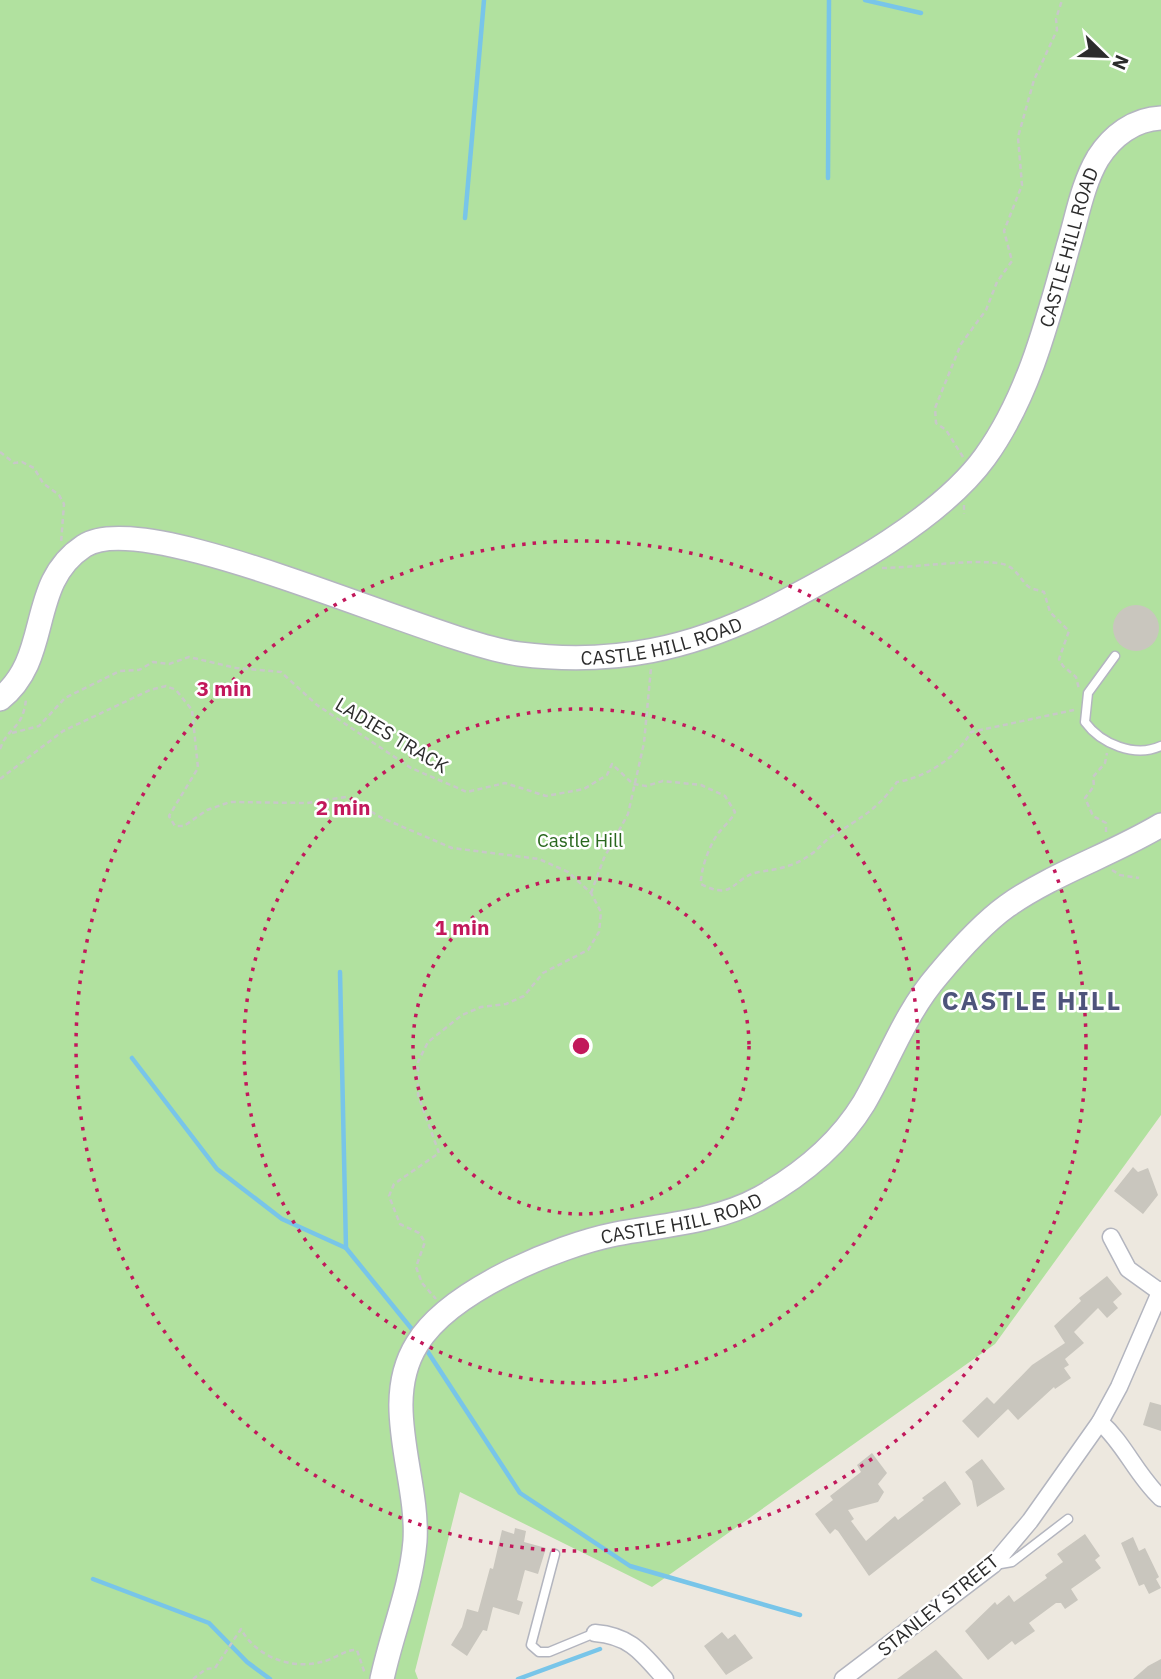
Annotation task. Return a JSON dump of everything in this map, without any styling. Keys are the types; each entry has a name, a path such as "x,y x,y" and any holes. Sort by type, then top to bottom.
{"main road":[{"name":"CASTLE HILL ROAD","path":"0,699 25,672 35,649 45,598 61,565 87,544 118,538 141,539 192,550 345,597 445,636 484,647 561,658 610,659 652,651 726,630 778,605 906,531 962,484 1004,427 1023,387 1053,300 1088,177 1098,158 1111,140 1130,127 1161,117"},
{"name":"CASTLE HILL ROAD","path":"382,1679 408,1590 415,1535 401,1406 403,1385 407,1364 415,1347 446,1311 471,1292 570,1248 612,1235 699,1220 737,1209 789,1180 832,1146 851,1122 916,1002 958,952 1005,908 1053,879 1103,857 1161,825"}],"street":[{"path":"1111,1237 1128,1269 1161,1291"},
{"name":"STANLEY STREET","path":"843,1679 993,1565 1071,1466 1100,1422 1119,1387 1161,1291"},
{"path":"1100,1422 1116,1436 1135,1471 1161,1498"},
{"path":"595,1633 617,1635 629,1640 665,1679"}],"lane":[{"path":"1115,656 1088,693 1084,707 1085,722 1103,740 1137,751 1151,751 1161,746"},
{"path":"993,1565 1012,1562 1068,1519"},
{"path":"555,1554 531,1645 539,1652 549,1652 595,1633"}],"path":[{"path":"962,484 964,460 946,430 936,423 935,408 961,344 986,310 998,282 1012,261 1004,231 1023,185 1018,161 1018,137 1034,79 1057,30 1056,19 1062,0"},
{"path":"0,452 14,463 22,462 34,468 43,483 59,495 64,504 61,565"},
{"path":"879,568 983,562 1005,565 1017,572 1028,586 1044,592 1050,612 1069,631 1059,659 1076,677 1076,687 1088,693"},
{"path":"591,893 604,858 628,814 643,743 652,651"},
{"name":"LADIES TRACK","path":"12,733 39,726 65,698 120,671 139,670 153,662 169,664 190,657 236,668 281,672 317,705 411,768 467,792 505,783 546,796 584,789 607,775 612,764 633,784"},
{"path":"0,779 62,731 150,690 166,686 176,690 192,710 198,756 198,768 194,778 169,816 175,826 184,826 206,810 230,802 307,803 346,797 382,818 452,848 539,859 568,872 591,893 601,912 598,932 588,950 543,973 524,996 506,1004 481,1007 462,1015 428,1042 418,1062 418,1095 439,1153 394,1184 389,1196 400,1224 419,1233 425,1242 416,1266 422,1283 446,1311"},
{"path":"633,784 646,786 663,780 701,785 725,796 735,811 730,823 720,830 701,876 701,884 716,892 725,892 758,872 770,873 790,867 812,855 828,839 875,810 897,782 909,780 940,765 963,746 971,732 1084,707"},
{"path":"1103,740 1107,759 1093,777 1094,786 1085,798 1093,816 1108,827 1103,857 1120,875 1139,878"},
{"path":"193,1679 221,1661 241,1629 260,1651 284,1662 310,1664 357,1650 369,1679"}],"green space":[{"name":"Castle Hill","path":"0,0 1161,0 1161,1115 995,1344 652,1587 460,1492 415,1671 418,1679 0,1679"}],"building":[{"path":"1136,605 1152,612 1159,628 1152,644 1136,651 1120,644 1113,628 1120,612"},
{"path":"1133,1167 1138,1172 1148,1168 1158,1195 1143,1214 1114,1191"},
{"path":"1107,1276 1122,1294 1113,1302 1118,1308 1107,1318 1098,1308 1074,1332 1084,1343 1065,1359 1069,1365 1064,1368 1071,1378 1055,1389 1054,1387 1018,1420 1008,1409 978,1438 962,1421 987,1397 994,1404 1032,1365 1065,1343 1054,1326 1081,1301 1079,1298"},
{"path":"1150,1402 1161,1405 1161,1431 1143,1425"},
{"path":"872,1453 887,1473 878,1484 884,1492 878,1502 848,1510 854,1519 851,1521 866,1541 895,1516 898,1520 945,1481 961,1504 869,1576 838,1531 835,1529 830,1534 815,1514 833,1500 830,1496 861,1472 857,1465"},
{"path":"982,1459 1005,1489 977,1507 972,1481 965,1472"},
{"path":"515,1528 526,1531 524,1542 546,1548 538,1574 525,1570 517,1600 523,1602 519,1615 493,1607 487,1631 483,1630 467,1656 451,1645 462,1627 467,1609 478,1612 490,1568 493,1569 502,1530 514,1534"},
{"path":"1085,1534 1100,1556 1095,1560 1101,1568 1071,1589 1078,1600 1065,1609 1061,1603 1056,1603 1029,1623 1035,1631 1015,1645 1012,1641 988,1660 965,1631 995,1602 997,1605 1009,1595 1014,1602 1047,1578 1045,1575 1063,1562 1057,1554"},
{"path":"1133,1537 1139,1551 1145,1548 1159,1577 1156,1579 1161,1588 1149,1594 1144,1584 1139,1586 1121,1543"},
{"path":"722,1632 728,1639 735,1634 753,1658 726,1675 704,1646"},
{"path":"936,1650 963,1679 897,1679"},
{"path":"1161,1659 1161,1679 1133,1679 1148,1666"}],"waterway":[{"path":"465,218 484,0"},
{"path":"828,178 829,0"},
{"path":"865,0 921,13"},
{"path":"340,972 346,1248"},
{"path":"132,1058 217,1169 282,1219 346,1248 415,1333"},
{"path":"424,1346 520,1493 630,1566 800,1615"},
{"path":"93,1579 209,1623 247,1662 270,1679"},
{"path":"518,1679 600,1649"}],"district":[{"name":"CASTLE HILL","path":"1032,1000"}]}
